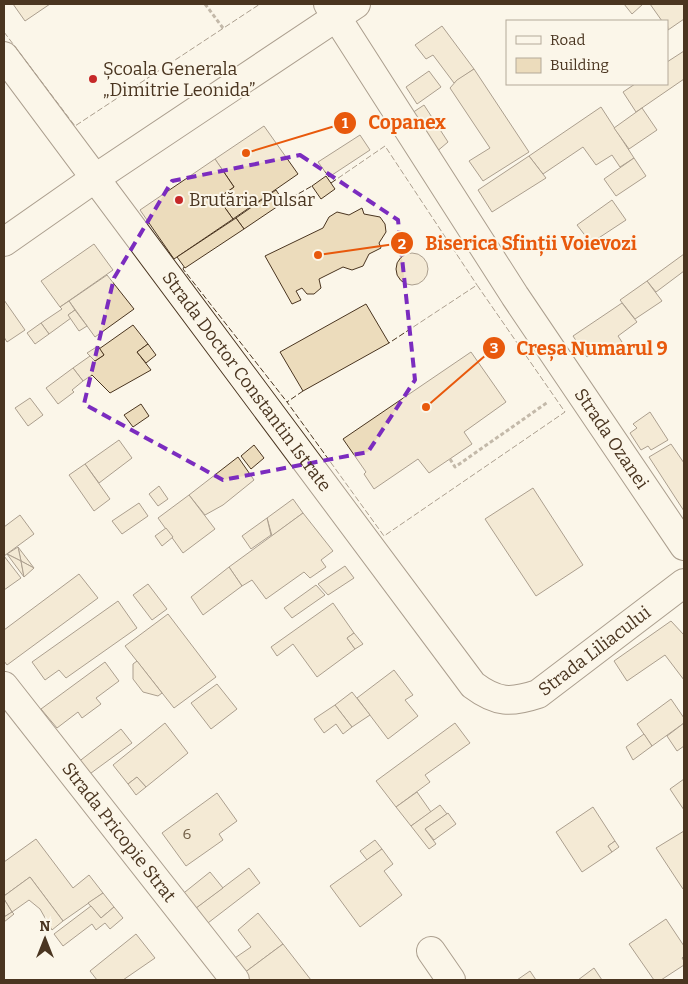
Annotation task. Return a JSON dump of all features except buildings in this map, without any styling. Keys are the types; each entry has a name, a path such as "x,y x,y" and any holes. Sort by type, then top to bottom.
{"street":[{"path":"4,242 341,8"},
{"name":"Strada Ozanei","path":"341,8 515,296 684,546"},
{"name":"Strada Doctor Constantin Istrate","path":"4,56 473,685 498,699"},
{"name":"Strada Liliacului","path":"498,699 522,699 538,694 684,584"},
{"name":"Strada Pricopie Strat","path":"4,686 234,980"},
{"path":"431,951 450,980"}],"path":[{"path":"206,4 223,28"},
{"path":"450,458 455,467 555,398"}],"highlighted area":[{"path":"300,155 398,220 415,380 368,452 223,480 84,404 114,278 172,181"}],"fence":[{"path":"4,32 75,126 260,4"},
{"path":"331,183 385,146 477,285"},
{"path":"284,202 312,186"},
{"path":"184,267 183,269 287,402"},
{"path":"303,391 287,402 384,536 565,412 477,285 389,343"}],"place":[{"name":"Școala Generala „Dimitrie Leonida”","path":"93,79"},
{"name":"Copanex","path":"246,153"},
{"name":"Brutăria Pulsar","path":"179,200"},
{"name":"Biserica Sfinții Voievozi","path":"318,255"},
{"name":"Creșa Numarul 9","path":"426,407"}]}
